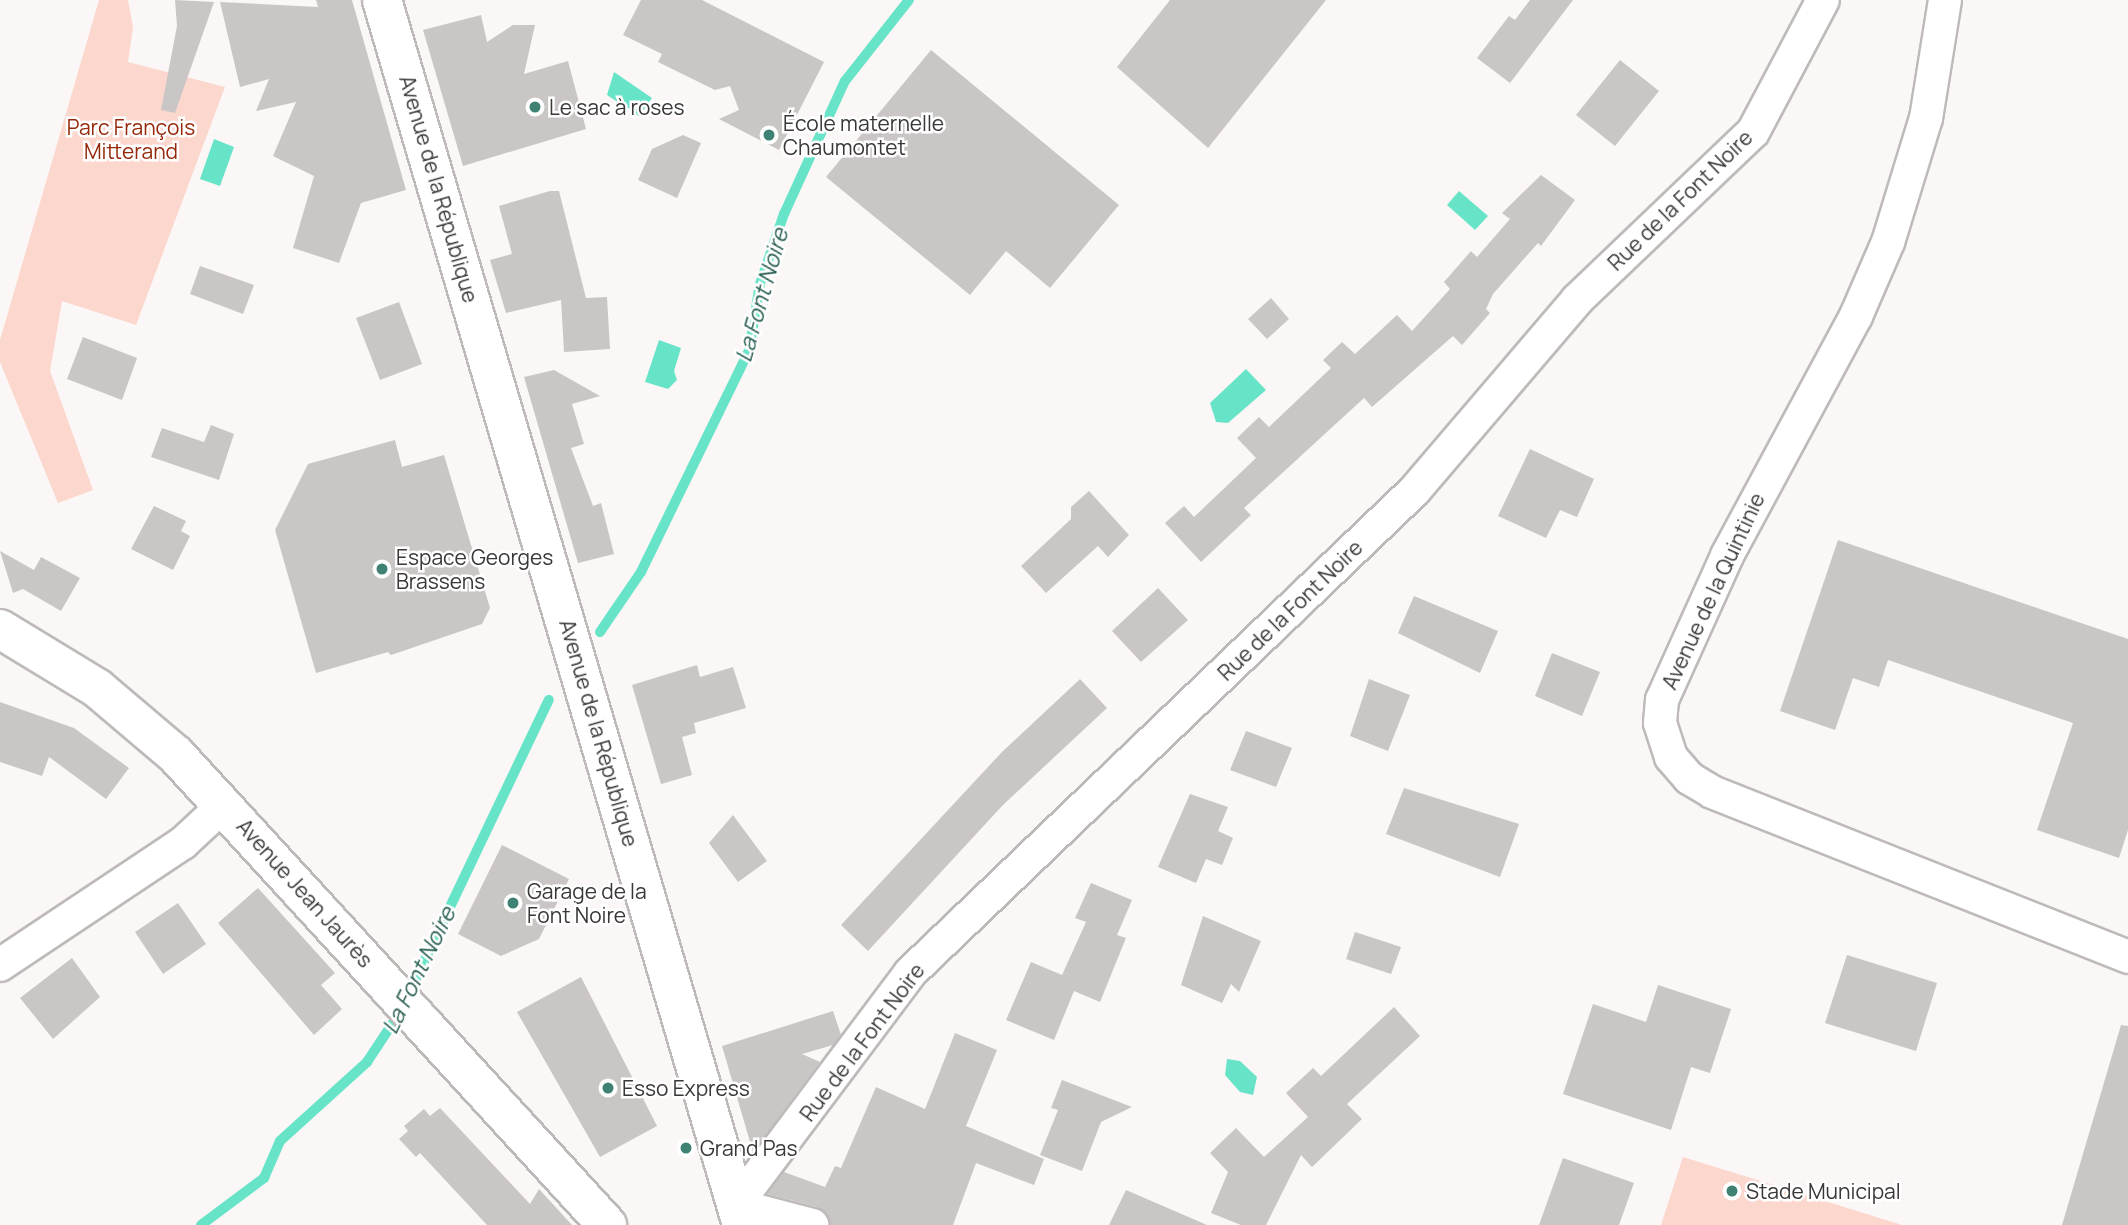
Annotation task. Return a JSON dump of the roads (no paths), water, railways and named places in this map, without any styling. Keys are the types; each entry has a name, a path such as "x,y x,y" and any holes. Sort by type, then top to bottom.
{"main road":[{"name":"Avenue de la République","path":"382,0 571,634 739,1215"},
{"name":"Avenue Jean Jaurès","path":"0,629 97,688 225,804 607,1225"}],"street":[{"name":"Rue de la Font Noire","path":"739,1215 910,972 1415,490 1577,300 1753,132 1823,0"},
{"name":"Avenue de la Quintinie","path":"1945,0 1926,118 1888,242 1856,316 1727,556 1662,700 1660,723 1671,757 1689,778 1712,792 2128,957"},
{"path":"0,965 183,844 225,804"},
{"path":"739,1215 774,1211 811,1225"}],"waterway":[{"name":"La Font Noire","path":"600,632 641,572 749,351 760,284 784,214 845,81 909,0"},
{"name":"La Font Noire","path":"408,995 549,700"},
{"name":"La Font Noire","path":"201,1225 264,1178 280,1141 367,1062 400,1012"}],"place":[{"name":"Le sac à roses","path":"535,107"},
{"name":"École maternelle Chaumontet","path":"769,135"},
{"name":"Espace Georges Brassens","path":"382,569"},
{"name":"Garage de la Font Noire","path":"513,903"},
{"name":"Esso Express","path":"608,1088"},
{"name":"Grand Pas","path":"686,1148"},
{"name":"Stade Municipal","path":"1732,1191"}],"park label":[{"name":"Parc François Mitterand","path":"131,139"}]}
